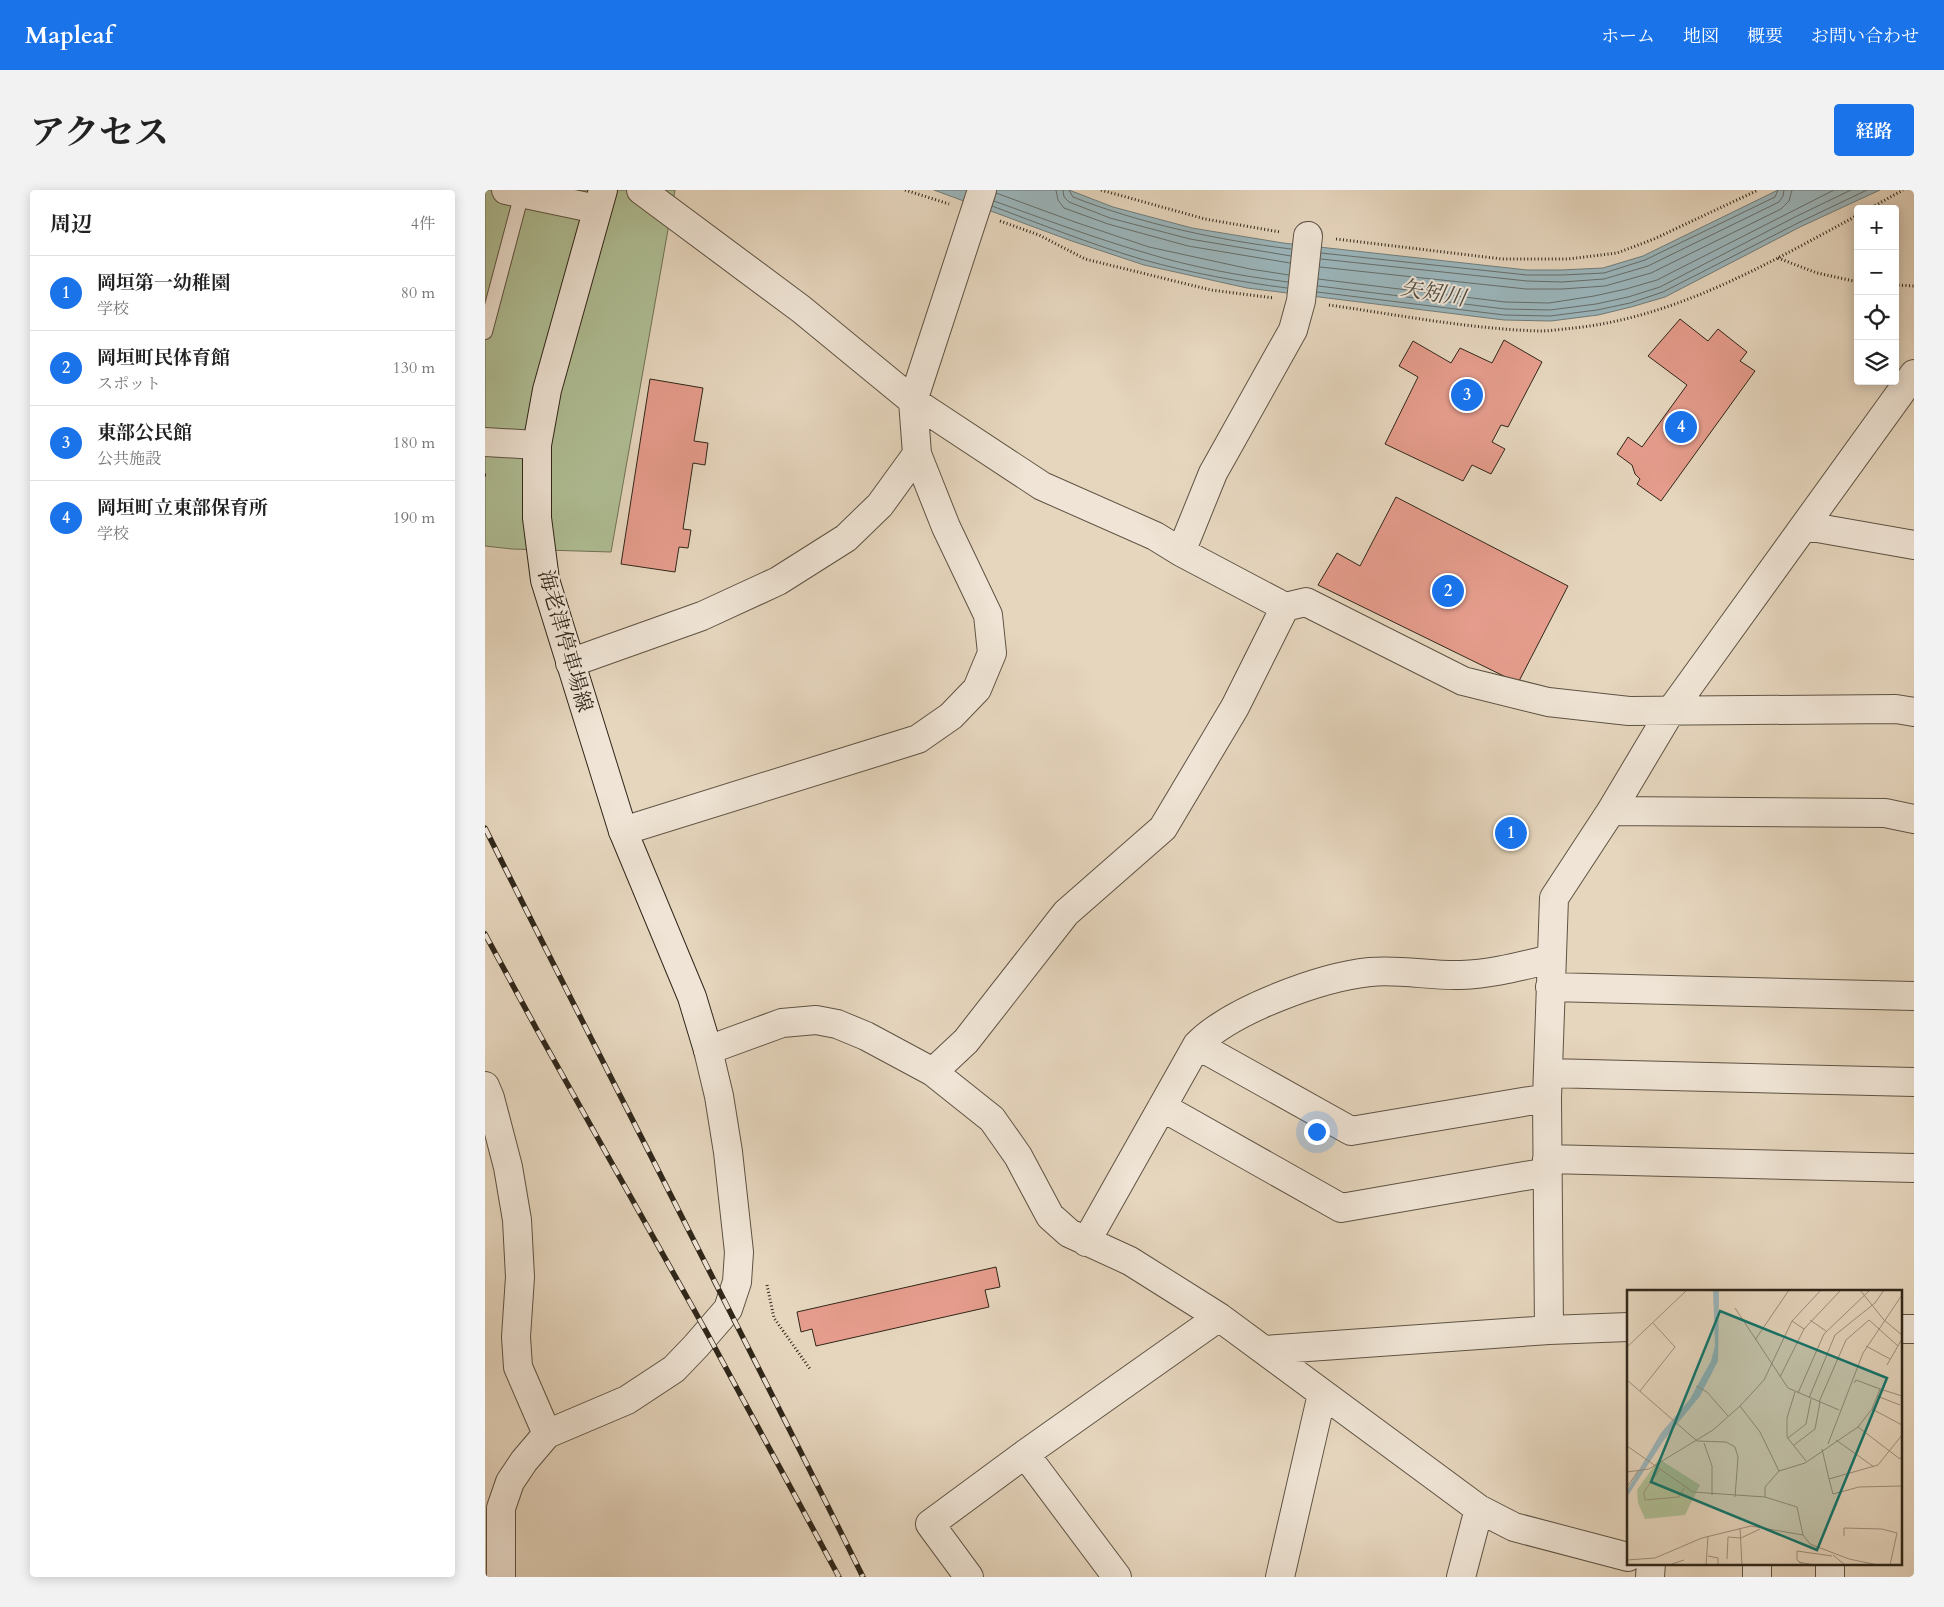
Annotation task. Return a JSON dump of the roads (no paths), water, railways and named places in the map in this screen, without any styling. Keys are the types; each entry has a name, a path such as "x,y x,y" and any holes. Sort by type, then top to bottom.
{"street":[{"path":"641,190 801,309 913,401 1042,486 1155,536 1181,552 1285,607 1306,602 1463,681 1547,702 1629,711 1896,709 1914,712"},
{"path":"514,192 601,197"},
{"name":"海老津停車場線","path":"547,1434 627,1400 674,1369 728,1308 737,1282 739,1252 719,1096 708,1050 692,997 623,831 569,663 545,580 537,518 537,445 547,390 601,197"},
{"path":"623,831 917,739 951,716 977,689 992,653 988,615 946,527 917,454 913,401 978,201"},
{"path":"1181,552 1213,473 1293,330 1301,301 1308,236"},
{"path":"1549,1330 1547,1086 1555,898 1611,811 1670,712 1914,374"},
{"path":"485,442 537,445"},
{"path":"569,663 702,616 778,581 846,538 880,506 917,454"},
{"path":"1805,526 1914,545"},
{"path":"933,1072 966,1041 1066,913 1163,828 1235,707 1285,607"},
{"path":"1611,811 1885,813 1914,819"},
{"path":"1086,1242 1197,1045 1207,1034 1244,1012 1315,984 1339,977 1372,972 1462,975 1501,971 1551,959"},
{"path":"1550,987 1914,996"},
{"path":"708,1050 781,1023 816,1020 837,1024 866,1036 933,1072 992,1119 1018,1156 1050,1216 1069,1234 1130,1261 1219,1317 1479,1509 1514,1527 1627,1557"},
{"path":"1197,1045 1351,1131 1547,1086 1914,1082"},
{"path":"485,1086 490,1098 508,1167 517,1220 520,1277 516,1337 518,1367 547,1434 510,1482 501,1508 501,1577"},
{"path":"1162,1107 1341,1208 1547,1165 1914,1168"},
{"path":"969,1577 929,1524 1219,1317"},
{"path":"1265,1350 1549,1330 1627,1327"},
{"path":"1901,1329 1914,1329"},
{"path":"1280,1577 1322,1394"},
{"path":"1025,1454 1117,1577"},
{"path":"1461,1577 1479,1509"},
{"path":"1650,1577 1651,1564"},
{"path":"1757,1564 1757,1577"},
{"path":"1829,1564 1830,1577"}],"lane":[{"path":"485,332 514,192"}],"water":[{"name":"矢矧川","path":"934,190 1069,190 1113,207 1192,228 1283,243 1527,270 1561,270 1603,268 1643,256 1778,190 1880,190 1800,227 1665,297 1598,315 1551,321 1504,320 1247,288 1144,265 1069,240"}],"railway":[{"path":"485,828 863,1577"},
{"path":"485,934 707,1333 839,1577"}],"place":[{"name":"東部公民館","path":"1467,395"},
{"name":"岡垣町立東部保育所","path":"1681,427"},
{"name":"岡垣町民体育館","path":"1448,591"},
{"name":"岡垣第一幼稚園","path":"1511,833"}]}
